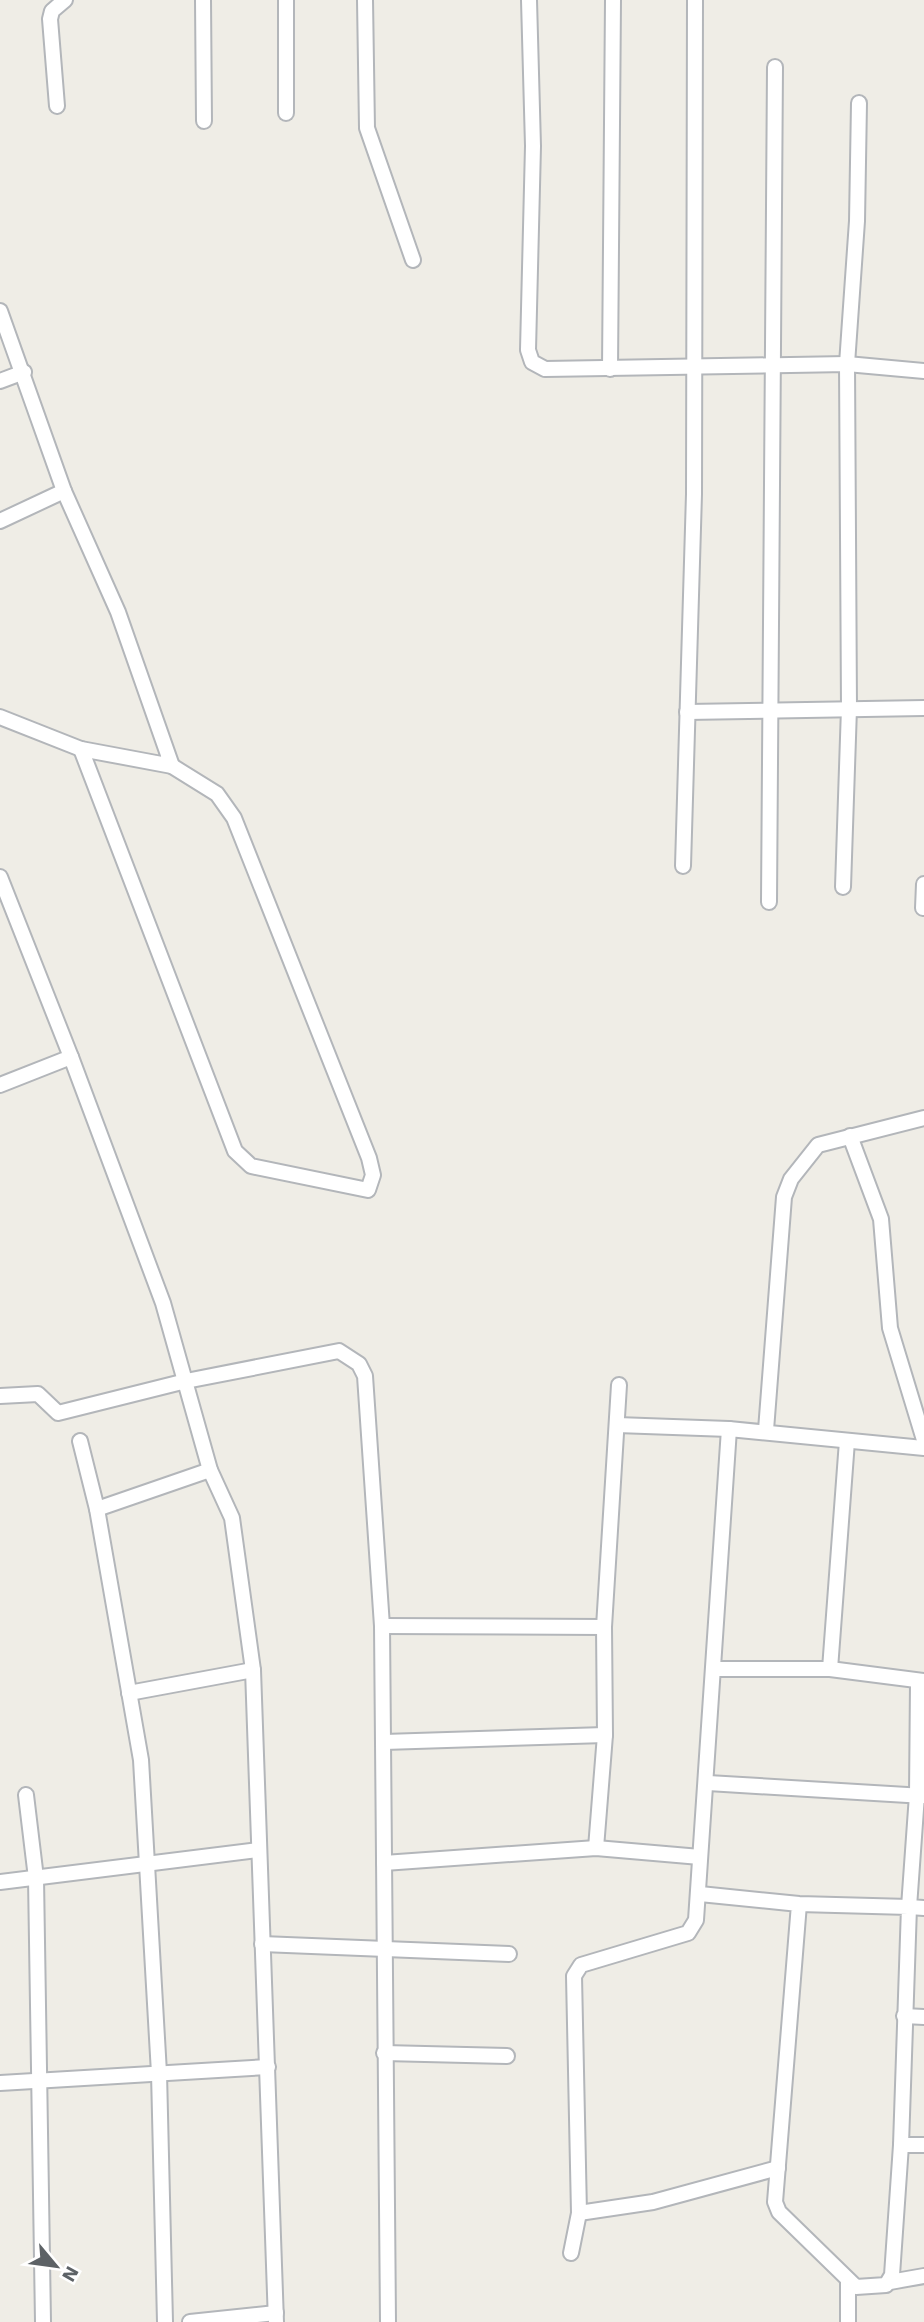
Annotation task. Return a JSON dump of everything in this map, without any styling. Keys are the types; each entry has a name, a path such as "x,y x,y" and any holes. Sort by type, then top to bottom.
{"street":[{"path":"57,106 50,19 52,10 65,0"},
{"path":"203,0 204,121"},
{"path":"286,0 286,113"},
{"path":"365,0 367,128 413,260"},
{"path":"529,0 533,146 528,350 532,362 545,369 774,368 847,364 924,371"},
{"path":"610,369 613,0"},
{"path":"683,866 694,494 695,0"},
{"path":"769,902 775,67"},
{"path":"843,887 849,708 847,364 857,221 859,103"},
{"path":"0,310 64,491 118,612 172,766"},
{"path":"0,381 24,372"},
{"path":"0,520 64,491"},
{"path":"687,712 924,708"},
{"path":"0,717 81,749 172,766 217,794 234,818 369,1158 373,1175 368,1190 251,1166 235,1151 81,749"},
{"path":"0,877 163,1303 210,1470 232,1518 253,1670 276,2318 190,2322"},
{"path":"923,908 924,884"},
{"path":"0,1084 71,1057"},
{"path":"766,1430 784,1197 791,1179 818,1146 924,1118"},
{"path":"850,1136 881,1219 890,1328 924,1440"},
{"path":"0,1396 38,1394 58,1413 186,1381 339,1352 359,1364 365,1376 382,1626 388,2322"},
{"path":"596,1848 605,1735 604,1627 619,1385"},
{"path":"617,1425 766,1430 924,1448"},
{"path":"571,2253 579,2213 574,1976 581,1965 688,1933 696,1920 708,1783 729,1429"},
{"path":"80,1441 97,1509 141,1760 159,2073 165,2322"},
{"path":"830,1669 847,1441"},
{"path":"97,1509 210,1470"},
{"path":"382,1626 604,1627"},
{"path":"715,1669 830,1669 921,1682 916,1908 904,2016 901,2146 890,2282"},
{"path":"129,1693 253,1670"},
{"path":"384,1742 605,1735"},
{"path":"708,1783 920,1796"},
{"path":"26,1795 36,1878 43,2322"},
{"path":"384,1863 596,1848 700,1857"},
{"path":"0,1882 148,1866 258,1850"},
{"path":"700,1894 799,1904 916,1908"},
{"path":"799,1904 775,2202 779,2212 848,2281 861,2288 924,2276"},
{"path":"262,1944 509,1954"},
{"path":"904,2016 924,2017"},
{"path":"384,2053 507,2056"},
{"path":"0,2083 268,2067"},
{"path":"901,2146 924,2145"},
{"path":"579,2213 653,2202 778,2168"},
{"path":"848,2281 848,2322"}]}
